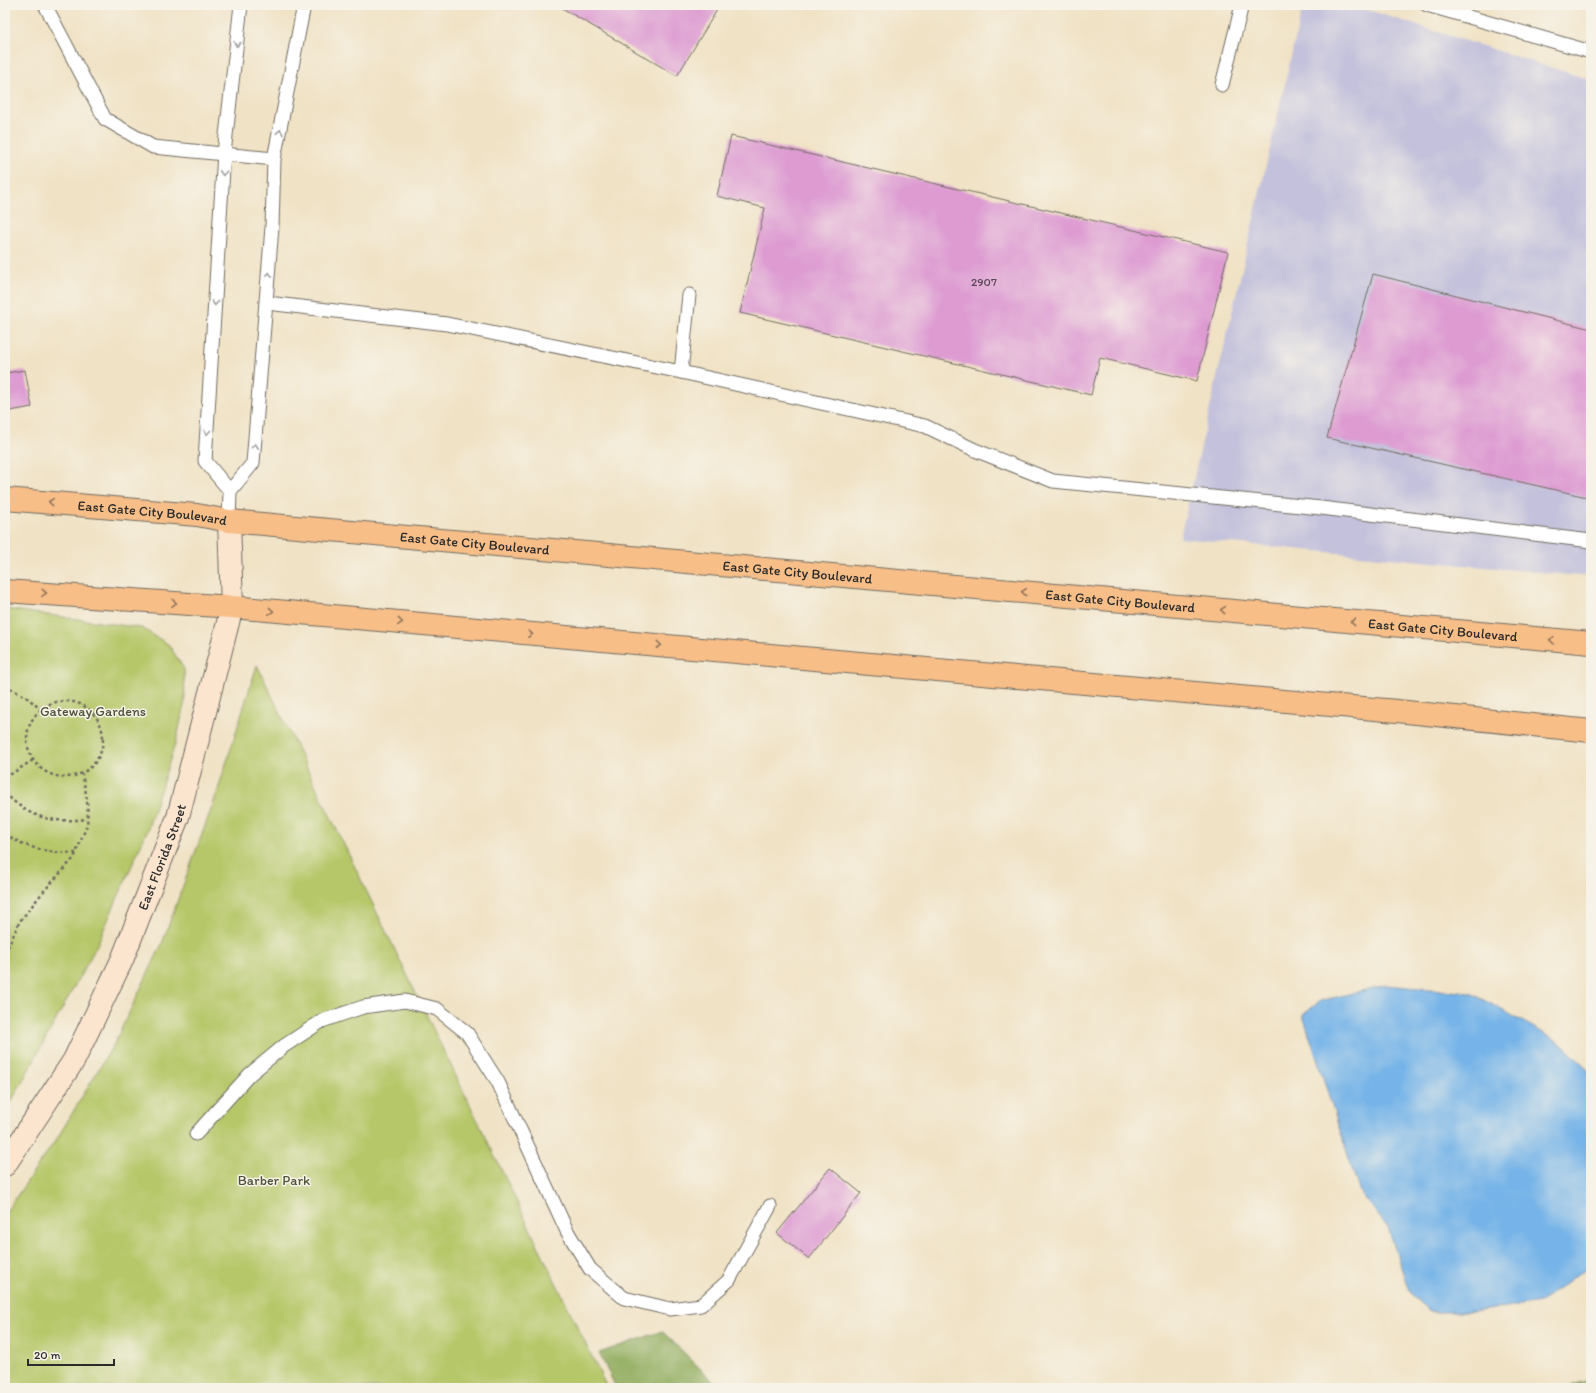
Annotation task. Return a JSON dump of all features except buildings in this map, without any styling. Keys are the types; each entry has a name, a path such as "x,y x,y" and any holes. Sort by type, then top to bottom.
{"main road":[{"name":"East Gate City Boulevard","path":"5,499 197,515 229,521 1591,643"},
{"name":"East Florida Street","path":"5,1166 74,1060 122,960 178,817 232,607 229,521"},
{"path":"5,591 232,607 1366,708 1591,731"}],"lane":[{"path":"45,5 105,119 153,147 274,159"},
{"path":"230,490 205,461 224,153 241,5"},
{"path":"229,521 230,490 253,463 267,303 272,227 274,159 304,5"},
{"path":"1222,85 1242,5"},
{"path":"1427,5 1591,52"},
{"path":"681,372 689,295"},
{"path":"267,303 447,324 681,372 925,426 975,450 1053,482 1321,508 1591,541"},
{"path":"196,1134 249,1075 284,1046 322,1021 363,1007 405,1001 437,1008 466,1033 498,1082 567,1231 590,1270 624,1298 670,1309 701,1305 729,1280 770,1206"}],"path":[{"path":"5,689 6,685 29,699 40,709"},
{"path":"65,700 78,702 89,709 98,718 103,730 103,743 100,756 92,766 82,774 70,777 57,777 45,772 33,760 29,754 26,742 27,729 32,718 40,709 52,702 65,700"},
{"path":"5,778 33,760"},
{"path":"5,953 20,921 43,892 74,858 87,825 88,800 82,774"},
{"path":"5,793 25,811 36,816 63,821 87,819"},
{"path":"5,834 13,840 30,847 45,851 76,853"}],"shaded area":[{"path":"1303,5 1352,5 1591,80 1591,577 1180,538"}],"green space":[{"name":"Gateway Gardens","path":"5,609 142,628 169,645 184,669 185,701 177,738 147,831 96,947 5,1113"},
{"name":"Barber Park","path":"257,665 607,1388 5,1388 5,1213 58,1137 115,1042 161,946 216,796"},
{"path":"662,1331 720,1388 616,1388 599,1353"},
{"path":"1591,1376 1591,1388 1563,1388 1587,1381"}],"water":[{"path":"1386,985 1471,993 1558,1041 1591,1072 1591,1262 1588,1267 1540,1302 1473,1312 1430,1312 1410,1294 1388,1228 1359,1190 1303,1015 1320,1001"}]}
